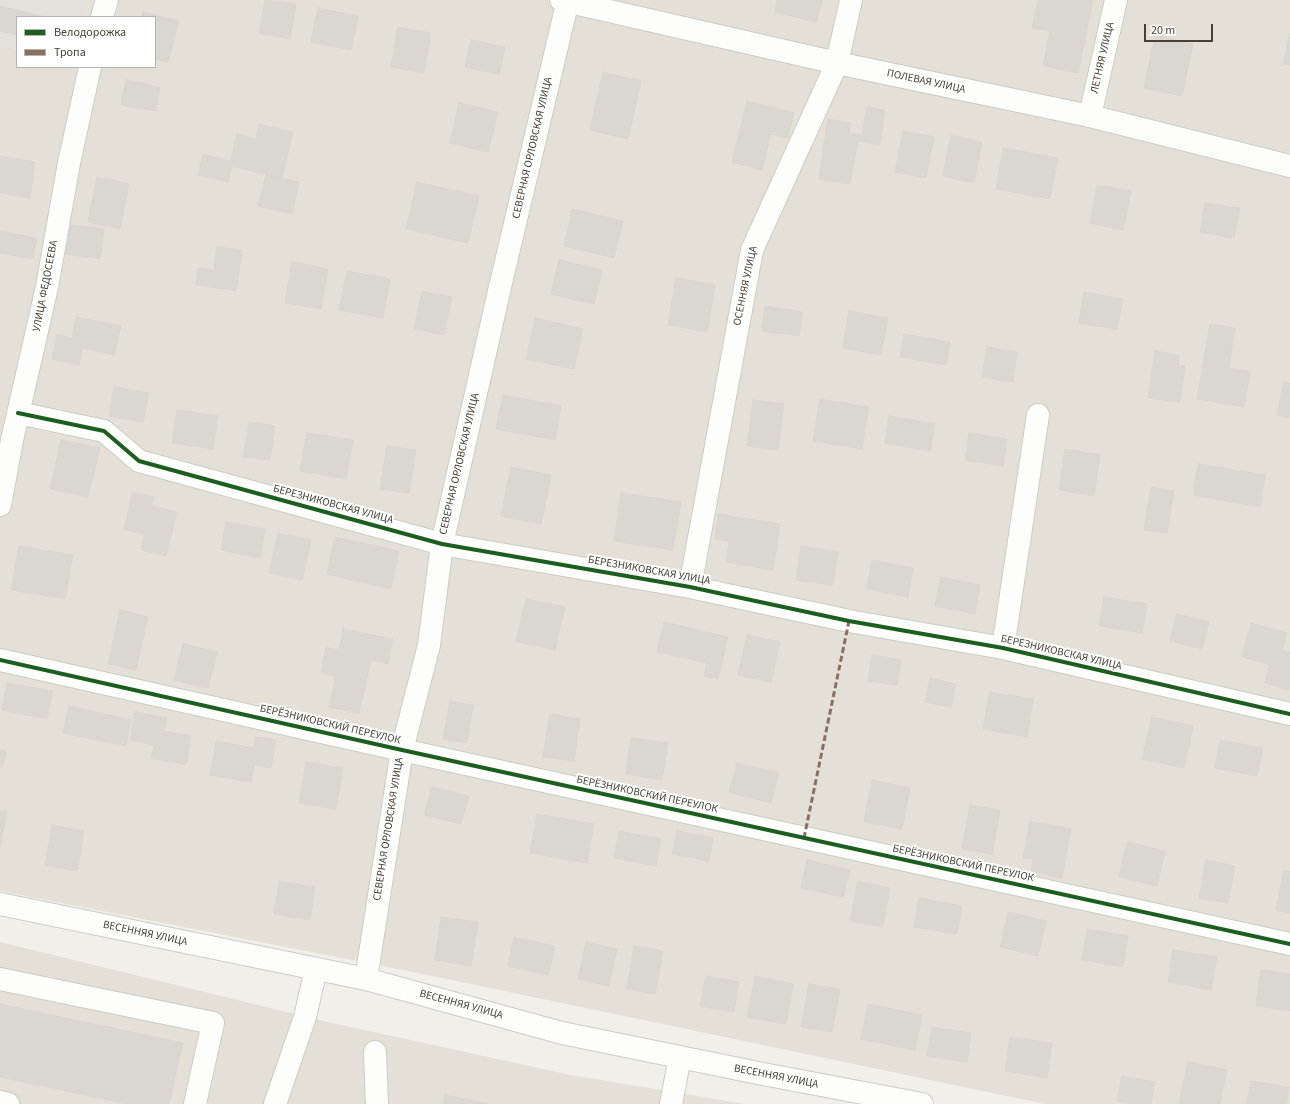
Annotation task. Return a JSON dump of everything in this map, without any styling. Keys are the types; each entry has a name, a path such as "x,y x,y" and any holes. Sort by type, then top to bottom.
{"street":[{"path":"102,16 107,0"},
{"name":"ПОЛЕВАЯ УЛИЦА","path":"566,0 837,63 1090,116 1290,166"},
{"name":"СЕВЕРНАЯ ОРЛОВСКАЯ УЛИЦА","path":"366,979 402,750 430,645 442,544 566,0"},
{"name":"ОСЕННЯЯ УЛИЦА","path":"690,587 752,250 837,63 851,0"},
{"name":"ЛЕТНЯЯ УЛИЦА","path":"1090,116 1116,0"},
{"name":"УЛИЦА ФЕДОСЕЕВА","path":"0,505 6,439 18,412 47,288 69,163 90,68"},
{"name":"БЕРЕЗНИКОВСКАЯ УЛИЦА","path":"18,412 104,431 139,461 442,544 690,587 849,621 1003,648 1290,714"},
{"path":"1003,648 1038,415"},
{"name":"БЕРЁЗНИКОВСКИЙ ПЕРЕУЛОК","path":"0,660 402,750 1290,944"},
{"name":"ВЕСЕННЯЯ УЛИЦА","path":"0,904 366,979 562,1033 680,1057 832,1096 922,1104"},
{"path":"275,1104 305,1017 316,969"},
{"path":"0,979 213,1023 195,1104"},
{"path":"375,1052 377,1104"},
{"path":"671,1104 680,1057"},
{"path":"0,1102 8,1104"}],"shaded area":[{"path":"0,0 90,0 86,16 16,16 16,49 0,45"},
{"path":"90,0 1290,0 1290,1104 1045,1104 423,974 0,891 0,45 16,49 16,68 156,68 156,16 86,16"},
{"path":"0,942 328,1022 566,1074 745,1104 0,1104"}],"building":[{"path":"265,0 296,4 290,39 259,33"},
{"path":"777,0 822,0 817,22 775,12"},
{"path":"1038,0 1093,0 1078,73 1043,66 1050,31 1032,28"},
{"path":"0,6 41,16 16,16 16,35 0,31"},
{"path":"318,8 358,16 351,50 311,42"},
{"path":"143,12 179,21 168,62 156,59 156,16 142,16"},
{"path":"398,27 431,33 424,73 391,67"},
{"path":"1290,34 1290,65 1283,64"},
{"path":"1155,35 1193,44 1182,96 1144,88"},
{"path":"471,40 505,47 499,74 465,67"},
{"path":"603,72 641,81 628,139 590,130"},
{"path":"126,80 160,87 156,111 121,105"},
{"path":"747,101 794,113 788,138 771,134 762,170 732,162"},
{"path":"459,103 498,112 488,152 450,143"},
{"path":"867,107 885,110 880,145 858,141 850,184 819,179 828,119 851,123 849,133 862,135"},
{"path":"259,124 293,132 282,178 232,166 228,182 198,175 203,154 231,161 237,134 256,139"},
{"path":"903,131 934,137 926,178 895,172"},
{"path":"951,135 982,142 974,183 943,176"},
{"path":"1003,148 1058,158 1050,199 996,189"},
{"path":"0,156 35,162 30,198 0,193"},
{"path":"266,174 299,182 292,214 258,206"},
{"path":"97,177 129,184 120,229 88,222"},
{"path":"417,182 479,196 468,243 406,229"},
{"path":"1097,185 1131,191 1123,230 1090,223"},
{"path":"1205,203 1240,208 1234,238 1200,232"},
{"path":"572,209 623,221 614,258 564,246"},
{"path":"69,225 104,229 100,259 65,254"},
{"path":"0,231 37,238 33,259 0,253"},
{"path":"217,247 242,250 236,291 196,285 198,268 214,270"},
{"path":"559,260 602,270 594,304 551,294"},
{"path":"292,262 328,269 321,309 285,303"},
{"path":"347,271 390,279 383,318 339,310"},
{"path":"676,278 715,285 707,332 668,325"},
{"path":"422,291 452,297 444,335 414,329"},
{"path":"1084,292 1123,299 1117,329 1079,323"},
{"path":"765,306 803,312 799,336 762,331"},
{"path":"849,311 888,318 881,355 843,348"},
{"path":"76,317 121,326 114,355 82,348 79,365 52,359 57,335 72,338"},
{"path":"535,318 583,329 574,369 526,359"},
{"path":"1210,324 1235,328 1229,368 1250,372 1244,407 1197,399"},
{"path":"904,334 950,342 946,365 900,357"},
{"path":"987,347 1017,352 1013,382 982,377"},
{"path":"1155,351 1179,355 1178,365 1185,366 1180,402 1148,398"},
{"path":"1284,382 1290,384 1290,418 1277,415"},
{"path":"114,387 149,393 143,422 109,416"},
{"path":"503,395 561,406 555,440 496,429"},
{"path":"820,399 869,407 862,449 813,441"},
{"path":"753,400 784,404 778,450 747,446"},
{"path":"177,410 218,416 213,449 172,443"},
{"path":"889,416 935,424 930,451 885,443"},
{"path":"249,422 275,426 270,460 243,457"},
{"path":"307,433 353,440 346,479 300,471"},
{"path":"969,433 1007,439 1003,466 965,460"},
{"path":"61,440 100,448 88,497 50,489"},
{"path":"387,446 416,450 409,493 380,489"},
{"path":"1065,449 1100,455 1094,496 1059,490"},
{"path":"1198,464 1265,475 1260,507 1193,495"},
{"path":"511,467 551,475 541,524 501,516"},
{"path":"1151,487 1174,491 1167,533 1144,530"},
{"path":"133,492 154,497 151,506 177,512 166,556 141,550 145,534 124,529"},
{"path":"621,493 681,502 673,550 614,541"},
{"path":"718,514 780,524 773,570 726,562 729,541 715,539"},
{"path":"226,522 265,529 260,558 221,550"},
{"path":"278,533 311,540 302,580 269,573"},
{"path":"335,537 399,551 391,589 327,574"},
{"path":"19,546 73,555 65,599 11,590"},
{"path":"801,546 838,552 833,585 796,580"},
{"path":"872,560 913,568 908,597 867,589"},
{"path":"941,577 980,585 975,614 935,606"},
{"path":"1104,597 1147,604 1142,633 1099,626"},
{"path":"526,599 565,607 555,650 516,641"},
{"path":"120,610 148,617 136,670 108,664"},
{"path":"1177,614 1209,622 1202,649 1170,641"},
{"path":"664,622 728,637 718,679 704,676 707,663 657,652"},
{"path":"1251,623 1287,633 1282,650 1290,652 1290,690 1265,683 1270,665 1242,657"},
{"path":"343,629 393,639 388,664 371,660 359,713 329,707 336,676 321,673 326,647 339,650"},
{"path":"747,635 780,642 771,682 738,675"},
{"path":"183,644 217,652 208,688 174,680"},
{"path":"872,655 901,660 897,685 868,681"},
{"path":"930,678 956,684 951,707 925,702"},
{"path":"7,683 53,691 47,719 2,710"},
{"path":"990,692 1033,699 1027,737 983,729"},
{"path":"450,701 473,705 467,743 443,739"},
{"path":"69,706 131,720 126,746 63,733"},
{"path":"135,712 167,718 164,731 191,736 186,765 151,758 154,745 130,740"},
{"path":"550,714 580,719 574,761 543,757"},
{"path":"1152,717 1193,726 1184,768 1142,759"},
{"path":"256,737 276,740 271,768 254,765 251,782 210,775 216,741 254,748"},
{"path":"631,738 668,743 662,780 626,774"},
{"path":"1220,740 1263,748 1257,776 1215,768"},
{"path":"0,750 6,751 3,767 0,766"},
{"path":"306,762 343,768 336,809 299,803"},
{"path":"737,763 779,773 771,803 729,792"},
{"path":"872,780 910,788 902,829 864,822"},
{"path":"432,787 469,796 461,824 424,815"},
{"path":"970,805 1000,810 992,854 962,849"},
{"path":"0,811 7,812 0,848"},
{"path":"537,814 594,824 587,863 530,853"},
{"path":"1030,821 1071,829 1062,878 1031,871 1033,859 1023,858"},
{"path":"52,825 84,831 77,871 45,865"},
{"path":"619,831 661,839 656,866 614,858"},
{"path":"677,831 713,838 709,861 672,854"},
{"path":"1127,842 1165,851 1157,886 1119,877"},
{"path":"807,860 850,870 843,897 801,888"},
{"path":"1206,860 1235,866 1228,903 1199,898"},
{"path":"1284,871 1290,872 1290,913 1276,910"},
{"path":"279,881 315,887 310,920 274,914"},
{"path":"858,881 890,888 883,927 850,921"},
{"path":"919,898 962,906 957,934 914,927"},
{"path":"1008,912 1046,921 1038,956 1000,947"},
{"path":"441,917 478,922 471,966 435,960"},
{"path":"1087,929 1128,936 1123,967 1082,960"},
{"path":"514,937 555,946 548,975 508,966"},
{"path":"586,942 617,949 609,986 578,979"},
{"path":"634,946 663,951 655,994 627,989"},
{"path":"1173,950 1217,957 1211,990 1168,982"},
{"path":"1261,970 1290,974 1290,1011 1256,1006"},
{"path":"706,976 739,982 734,1012 700,1006"},
{"path":"755,976 793,984 786,1024 747,1017"},
{"path":"809,984 840,989 832,1032 801,1027"},
{"path":"0,1004 183,1043 169,1104 127,1104 0,1077"},
{"path":"868,1004 922,1015 915,1050 861,1039"},
{"path":"932,1027 971,1033 967,1062 927,1056"},
{"path":"1010,1037 1052,1043 1047,1078 1005,1071"},
{"path":"1188,1062 1227,1070 1220,1104 1179,1104"},
{"path":"1122,1076 1155,1082 1151,1104 1132,1104 1117,1101"},
{"path":"1251,1081 1289,1087 1286,1104 1247,1104"},
{"path":"445,1095 489,1104 443,1104"}],"marked path":[{"path":"804,838 849,621"}],"cycle path":[{"path":"18,413 104,431 139,461 442,544 690,587 849,621 1003,648 1290,714"},
{"path":"0,660 402,750 1290,944"}]}
